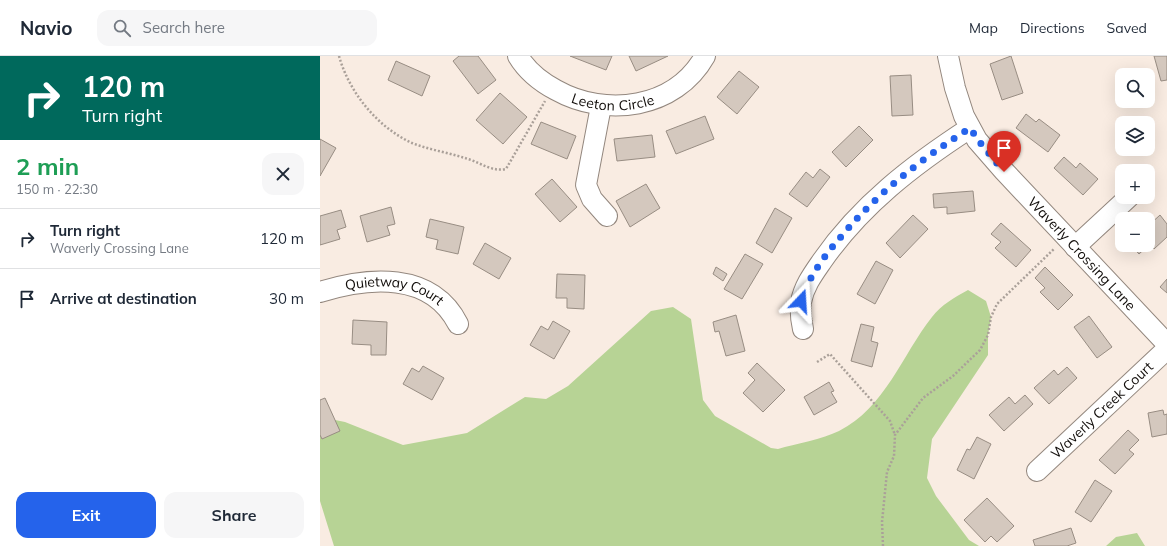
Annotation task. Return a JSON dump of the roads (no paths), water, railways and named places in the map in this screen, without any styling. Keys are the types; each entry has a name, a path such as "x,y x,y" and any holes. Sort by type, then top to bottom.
{"street":[{"name":"Leeton Circle","path":"518,56 531,72 546,84 567,96 601,106 622,107 659,98 687,80 705,56"},
{"name":"Waverly Crossing Lane","path":"948,56 955,88 970,128 978,140 1065,247 1167,344"},
{"path":"601,106 586,185 592,199 607,216"},
{"path":"803,329 801,308 805,288 829,251 852,223 905,173 933,151 970,128"},
{"path":"1065,247 1120,204"},
{"name":"Quietway Court","path":"320,292 342,285 359,282 390,282 408,285 428,291 441,300 451,311 458,324"},
{"name":"Waverly Creek Court","path":"1037,471 1167,349"}]}
